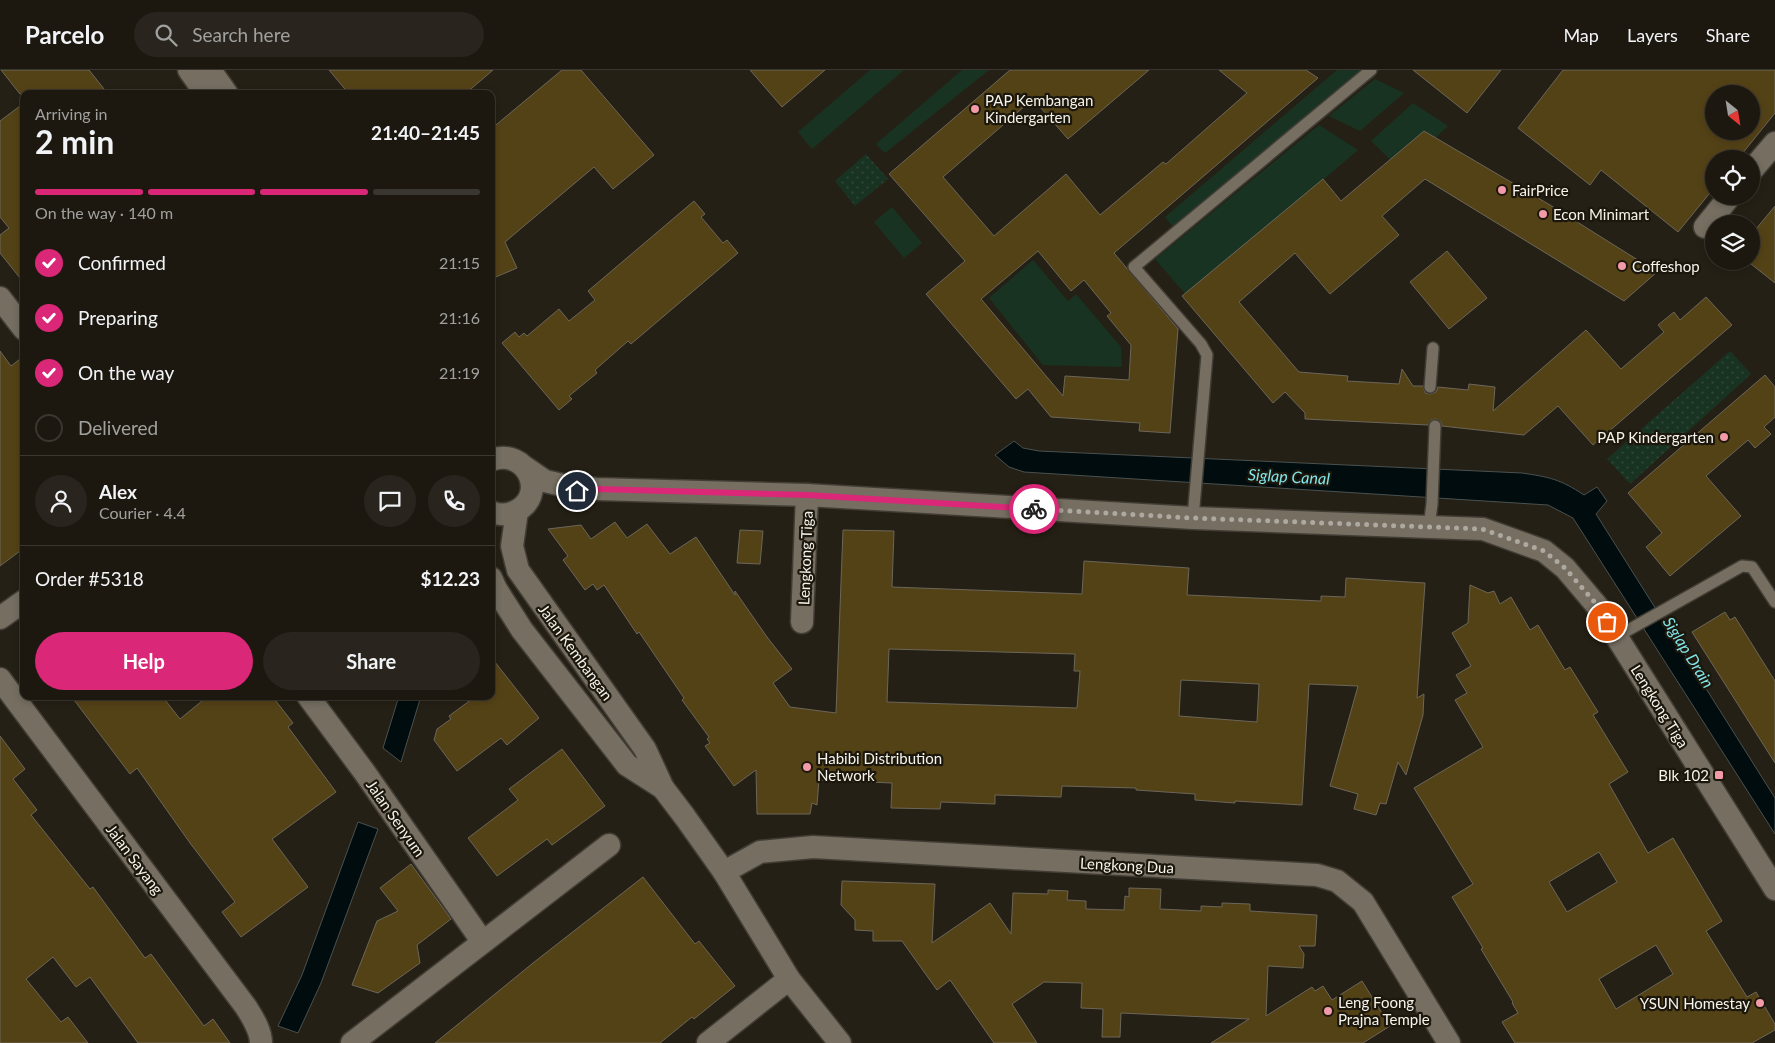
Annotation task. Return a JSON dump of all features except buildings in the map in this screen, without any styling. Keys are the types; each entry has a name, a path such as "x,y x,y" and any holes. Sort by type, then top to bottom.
{"street":[{"path":"189,70 203,90"},
{"path":"210,70 224,90"},
{"path":"1760,161 1775,143"},
{"path":"1715,215 1723,205"},
{"path":"0,298 20,324"},
{"path":"495,457 515,460 526,468"},
{"name":"Lengkong Tiga","path":"526,468 545,481 596,489 807,495 1193,518 1482,529 1544,551 1565,568 1585,590 1598,606 1616,638 1775,889"},
{"name":"Jalan Kembangan","path":"526,468 532,483 523,505 512,546 518,570 645,749 663,788 724,872 789,979 840,1043"},
{"name":"Lengkong Tiga","path":"523,505 544,494 596,489"},
{"name":"Lengkong Tiga","path":"802,622 807,495"},
{"path":"495,513 502,514 523,505"},
{"name":"Jalan Kembangan","path":"495,587 522,630 627,765 663,788"},
{"path":"0,618 20,603"},
{"name":"Jalan Sayang","path":"0,679 246,1007 255,1022 261,1038 260,1043"},
{"name":"Jalan Senyum","path":"311,700 482,941"},
{"path":"352,1043 609,845"},
{"name":"Lengkong Dua","path":"724,872 760,852 812,847 1317,875 1337,881 1362,902 1449,1043"},
{"path":"708,1043 789,979"}],"lane":[{"path":"1193,518 1207,355 1201,344 1134,267 1371,70"},
{"path":"1430,387 1433,348"},
{"path":"1429,527 1432,504 1435,426"},
{"path":"1616,638 1742,566 1752,567 1775,602"}],"green space":[{"path":"870,70 904,70 812,149 798,132"},
{"path":"962,70 989,70 885,153 876,144"},
{"path":"1337,70 1361,70 1173,227 1165,217"},
{"path":"1375,79 1404,93 1360,131 1329,116"},
{"path":"1413,103 1448,126 1401,170 1371,141"},
{"path":"1319,125 1358,150 1187,296 1155,259"},
{"path":"866,154 888,179 855,206 835,181"},
{"path":"892,207 922,243 904,258 874,222"},
{"path":"1033,260 1068,301 1076,294 1121,347 1122,367 1043,365 989,298"},
{"path":"1730,351 1751,374 1630,484 1607,459"}],"water":[{"name":"Siglap Canal","path":"1014,441 1023,448 1039,451 1522,473 1554,480 1568,485 1584,495 1597,487 1607,501 1596,514 1775,798 1775,834 1573,518 1548,505 1024,472 1009,467 995,455"},
{"path":"398,700 420,700 401,762 383,748"},
{"path":"358,822 378,829 321,983 298,1033 278,1026 302,975"}],"way so far":[{"path":"1034,509 1193,518 1482,529 1544,551 1565,568 1585,590 1598,606 1607,622"}],"place":[{"name":"PAP Kembangan Kindergarten","path":"975,109"},
{"name":"FairPrice","path":"1502,190"},
{"name":"Econ Minimart","path":"1543,214"},
{"name":"Coffeshop","path":"1622,266"},
{"name":"PAP Kindergarten","path":"1724,437"},
{"name":"Habibi Distribution Network","path":"807,767"},
{"name":"Blk 102","path":"1719,775"},
{"name":"YSUN Homestay","path":"1760,1003"},
{"name":"Leng Foong Prajna Temple","path":"1328,1011"}],"route":[{"path":"577,491 596,489 807,495 1034,509"}],"water label":[{"name":"Siglap Drain","path":"1689,652"}]}
